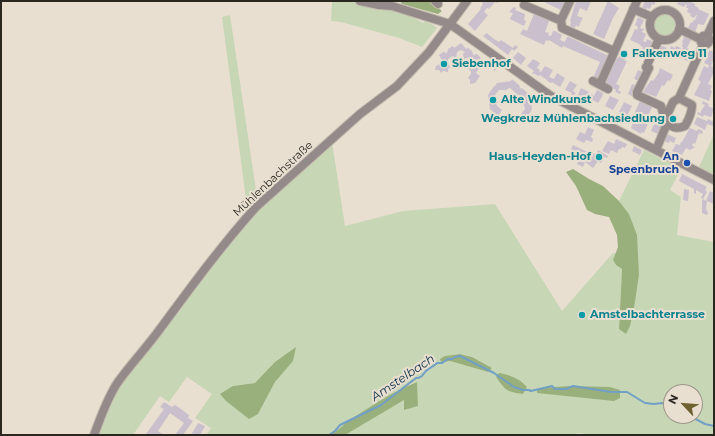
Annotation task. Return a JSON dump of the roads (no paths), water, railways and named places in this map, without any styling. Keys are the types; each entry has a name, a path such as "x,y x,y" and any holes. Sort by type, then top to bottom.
{"street":[{"path":"360,1 379,5 393,4 450,24 551,96 714,180"},
{"name":"Mühlenbachstraße","path":"94,435 118,383 154,338 202,270 242,223 256,207 360,114 397,86 429,52 467,1"},
{"path":"570,1 561,20 562,28 614,52"},
{"path":"524,4 561,20"},
{"path":"608,89 596,83 614,52 635,5 652,18"},
{"path":"664,10 675,14 679,20 679,29 672,38 666,40 653,36 650,25 655,13 664,10"},
{"path":"656,150 668,121 667,115 673,102 679,98 706,42 714,21"},
{"path":"679,29 706,42"},
{"path":"659,39 647,65 648,68 637,95 661,106 663,113 667,115"},
{"path":"667,124 675,128 680,128 685,126 689,118 692,111 692,105 679,98"}],"waterway":[{"name":"Amstelbach","path":"329,435 340,425 381,405 416,378 421,377 427,370 437,363 442,363 448,359 460,356 494,373 514,387 523,390 531,391 552,386 555,389 566,389 573,386 611,392 627,392 645,403 663,404"},
{"name":"Amstelbach","path":"703,423 714,426"}],"place":[{"name":"Falkenweg 11","path":"624,54"},
{"name":"Siebenhof","path":"444,64"},
{"name":"Alte Windkunst","path":"493,100"},
{"name":"Wegkreuz Mühlenbachsiedlung","path":"673,119"},
{"name":"Haus-Heyden-Hof","path":"599,157"},
{"name":"An Speenbruch","path":"687,163"},
{"name":"Amstelbachterrasse","path":"582,315"}]}
